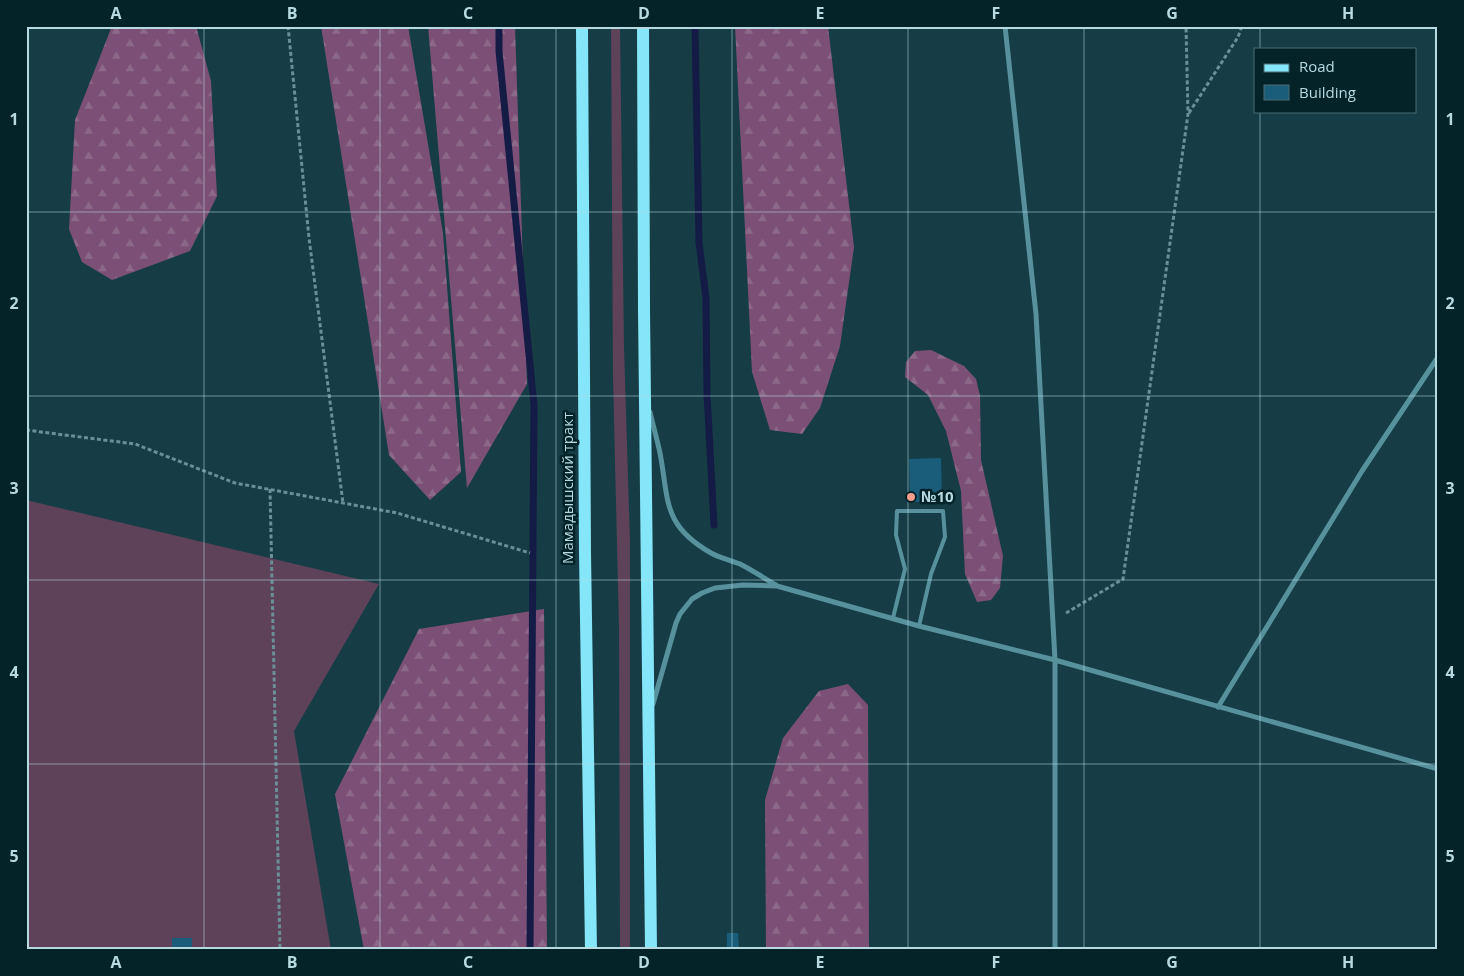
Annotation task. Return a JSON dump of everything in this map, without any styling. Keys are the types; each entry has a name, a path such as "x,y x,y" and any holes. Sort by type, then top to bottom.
{"main road":[{"name":"Мамадышский тракт","path":"582,26 585,554 591,950"},
{"path":"643,26 651,950"}],"street":[{"path":"1005,26 1036,314 1053,621 1055,660 1055,950"},
{"path":"1218,707 1362,471 1438,357"},
{"path":"645,391 660,453 667,502 682,530 695,542 712,553 740,564 776,586"},
{"path":"649,721 672,634 685,606 702,593 715,588 742,585 776,586 919,626 1055,660 1438,768"}],"lane":[{"path":"893,618 905,569 896,535 897,511 943,511 945,537 931,574 919,626"}],"path":[{"path":"288,26 309,238 342,503"},
{"path":"1053,621 1123,579 1188,114 1186,26"},
{"path":"1188,114 1238,37 1242,26"},
{"path":"26,430 135,444 235,483 397,513 530,552"},
{"path":"270,489 280,950"}],"shaded area":[{"path":"611,26 620,26 624,347 630,543 630,950 620,950 619,628 613,377"},
{"path":"26,500 379,584 294,731 331,950 26,950"}],"green space":[{"path":"112,26 196,26 211,81 217,196 190,251 112,280 82,262 69,229 75,120"},
{"path":"321,26 408,26 443,233 461,472 430,500 389,455"},
{"path":"428,26 515,26 527,384 467,488"},
{"path":"735,26 828,26 854,247 840,346 820,408 802,434 770,430 752,372"},
{"path":"931,350 964,366 976,379 980,396 981,460 1003,556 1000,588 991,600 977,602 965,574 961,491 946,431 928,395 905,377 906,362 915,351"},
{"path":"544,609 547,950 364,950 335,794 419,629"},
{"path":"848,684 868,705 869,950 766,950 765,800 783,738 819,691"}],"building":[{"path":"941,458 942,501 910,502 909,459"},
{"path":"727,933 738,933 739,948 727,948"},
{"path":"172,938 192,938 192,950 172,950"}],"waterway":[{"path":"499,26 499,51 534,405 530,950"},
{"path":"695,26 699,242 706,298 707,394 714,525"}],"place":[{"name":"№10","path":"911,497"}]}
